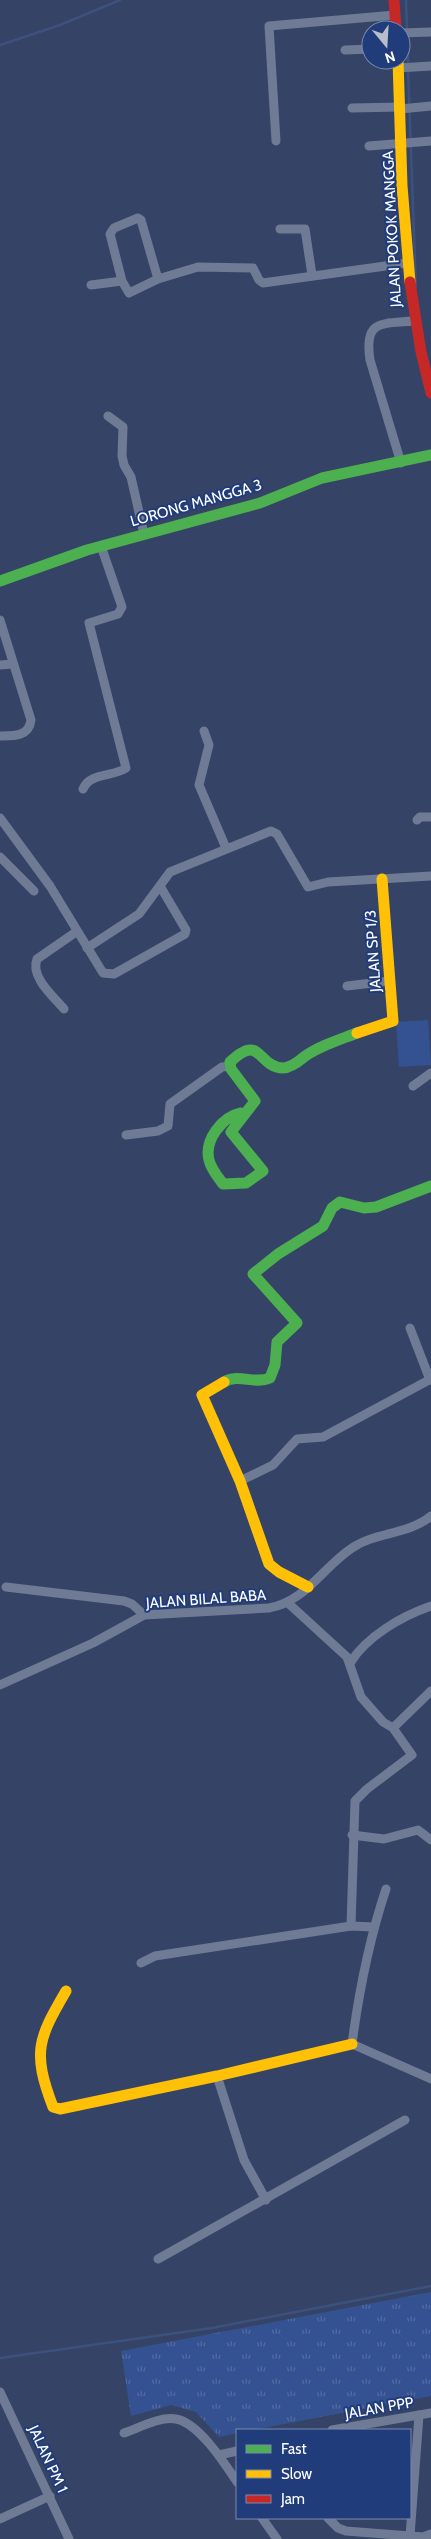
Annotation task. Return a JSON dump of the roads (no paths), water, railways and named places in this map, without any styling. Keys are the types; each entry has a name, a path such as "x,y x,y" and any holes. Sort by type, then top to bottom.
{"street":[{"path":"394,0 397,20"},
{"path":"276,140 269,26 395,15"},
{"path":"411,32 431,32"},
{"path":"345,50 361,49"},
{"path":"411,66 431,66"},
{"name":"JALAN POKOK MANGGA","path":"403,70 408,143 407,263 413,321 426,356 431,394"},
{"path":"352,108 431,106"},
{"path":"369,146 431,141"},
{"path":"158,279 141,220 138,218 114,228 110,234 122,281 128,293 158,279 198,267 253,268 259,280 263,283 407,263"},
{"path":"280,229 305,229 312,275"},
{"path":"91,285 122,281"},
{"path":"402,463 370,360 367,343 371,332 380,324 413,321"},
{"path":"108,416 123,427 124,465 131,477 144,534"},
{"name":"LORONG MANGGA 3","path":"0,581 101,546 260,503 322,478 402,463 431,455"},
{"path":"83,788 91,779 126,768 89,623 118,614 122,607 101,546"},
{"path":"0,620 31,724 23,734 0,736"},
{"path":"0,665 13,664"},
{"path":"204,731 209,745 199,785 226,848"},
{"path":"417,820 420,817 431,816"},
{"path":"0,818 50,886 76,932 103,973 114,974 183,936 186,930 160,886"},
{"path":"87,948 139,914 170,872 271,830 275,831 308,887 328,882 431,876"},
{"path":"0,857 34,891"},
{"name":"JALAN SP 1/3","path":"230,1066 235,1056 250,1050 260,1052 276,1066 283,1068 290,1066 311,1052 393,1021 382,879"},
{"path":"64,1009 38,978 34,965 37,959 76,932"},
{"path":"346,986 390,981"},
{"path":"126,1135 158,1131 168,1126 170,1104 205,1077 222,1067 230,1066 256,1101 231,1132 264,1171 246,1183 223,1184 209,1162 212,1138 225,1120 233,1114 241,1113 243,1115"},
{"path":"413,1086 431,1072"},
{"path":"308,1587 278,1574 269,1564 240,1481 202,1395 233,1377 259,1382 268,1380 273,1376 276,1369 277,1342 298,1323 253,1274 278,1254 322,1226 332,1208 340,1202 364,1208 376,1207 431,1186"},
{"path":"240,1481 273,1465 297,1439 323,1437 431,1379 410,1328"},
{"name":"JALAN BILAL BABA","path":"0,1685 93,1643 144,1615 269,1608 288,1603 353,1547 416,1526 431,1516"},
{"path":"6,1587 124,1601 132,1604 144,1615"},
{"path":"288,1603 341,1650 350,1662 361,1696 383,1722 393,1728 412,1755 358,1797 353,1811 352,1926"},
{"path":"350,1662 358,1651 374,1637 413,1612 431,1606"},
{"path":"393,1728 431,1691"},
{"path":"352,1835 384,1839 418,1830 431,1840"},
{"path":"352,2044 358,1996 373,1927 386,1889"},
{"path":"141,1963 156,1956 352,1926 373,1927"},
{"path":"66,1991 42,2035 39,2045 49,2098 53,2107 67,2109 352,2044 431,2080"},
{"path":"217,2076 244,2160 266,2200"},
{"path":"158,2259 266,2200 405,2120"},
{"name":"JALAN PM 1","path":"0,2392 70,2539"},
{"name":"JALAN PPP","path":"338,2429 431,2413"},
{"path":"410,2536 419,2415"},
{"path":"124,2434 162,2420 176,2418 188,2423 219,2456 236,2481"},
{"path":"219,2456 236,2450"},
{"path":"0,2519 50,2496"},
{"path":"263,2519 277,2539"},
{"path":"329,2519 338,2528 346,2531 423,2537 431,2534"}],"waterway":[{"path":"0,45 60,25 120,0"},
{"path":"406,0 407,20"},
{"path":"408,70 416,287"},
{"path":"0,2358 212,2328 431,2286"}]}
